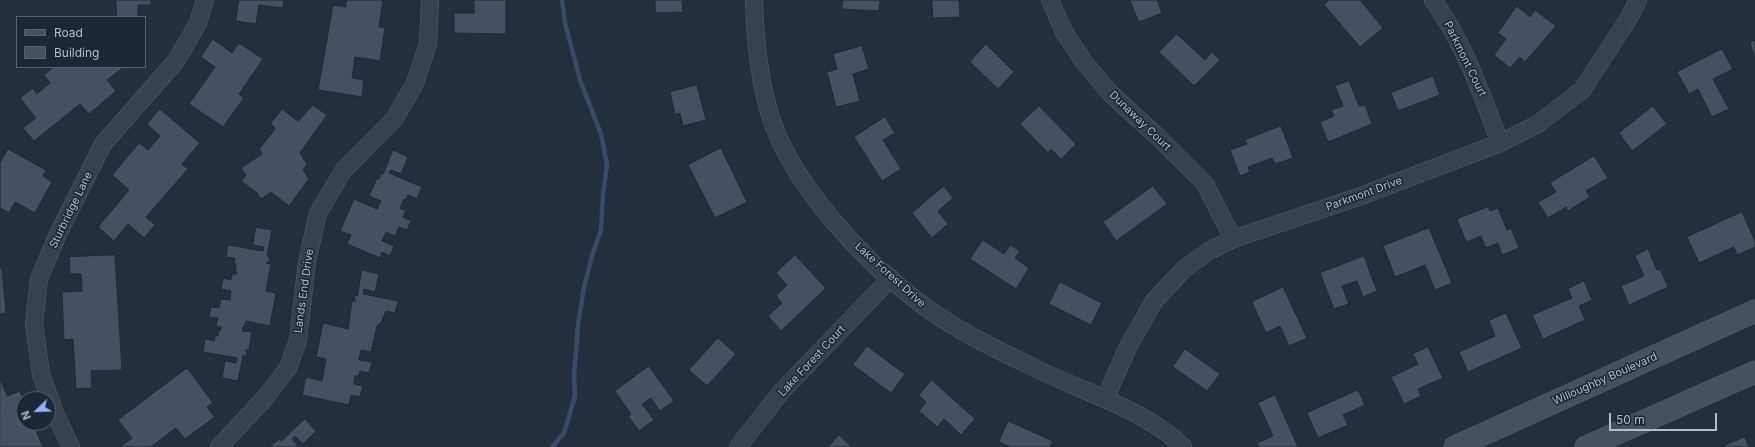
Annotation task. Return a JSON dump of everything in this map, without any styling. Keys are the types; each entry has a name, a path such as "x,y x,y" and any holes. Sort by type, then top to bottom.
{"street":[{"name":"Sturbridge Lane","path":"71,447 56,416 41,374 34,325 39,279 58,234 103,144 176,61 198,23 204,0"},
{"name":"Lands End Drive","path":"219,447 264,399 288,368 298,340 307,262 318,213 344,171 395,118 415,83 428,44 430,0"},
{"name":"Lake Forest Drive","path":"754,0 755,39 762,82 772,119 789,156 811,193 855,244 916,300 985,344 1105,400 1172,435 1183,447"},
{"name":"Dunaway Court","path":"1050,0 1064,32 1084,62 1110,93 1159,138 1205,184 1233,239"},
{"name":"Parkmont Court","path":"1433,0 1444,15 1479,86 1500,143"},
{"name":"Parkmont Drive","path":"1105,400 1128,347 1154,301 1184,269 1209,251 1233,239 1361,196 1500,143 1538,124 1582,90 1629,18 1638,0"},
{"name":"Lake Forest Court","path":"738,447 781,392 891,278"},
{"name":"Willoughby Boulevard","path":"1455,447 1755,311"},
{"path":"1586,447 1755,372"}],"building":[{"path":"116,0 151,0 151,5 138,5 138,16 117,16"},
{"path":"239,0 284,0 283,8 259,5 256,24 236,21"},
{"path":"347,0 383,0 379,27 385,28 380,61 355,57 352,78 364,80 362,97 318,90 333,5 345,7"},
{"path":"474,0 506,0 506,34 454,33 454,13 474,13"},
{"path":"655,0 682,0 683,12 656,13"},
{"path":"843,0 880,0 879,11 842,9"},
{"path":"932,0 959,0 960,17 933,18"},
{"path":"1130,0 1157,0 1162,13 1139,22"},
{"path":"1329,0 1360,0 1383,28 1360,47 1324,5"},
{"path":"1517,6 1530,17 1535,10 1556,26 1525,62 1520,57 1510,68 1494,55 1506,39 1498,33"},
{"path":"1177,34 1205,60 1212,52 1220,60 1194,86 1159,52"},
{"path":"213,39 232,53 239,43 263,59 239,94 244,98 223,127 189,104 215,67 201,57"},
{"path":"1755,40 1755,61 1750,42"},
{"path":"986,44 1014,72 998,89 970,62"},
{"path":"862,46 869,69 853,74 860,101 836,107 827,72 837,69 833,54"},
{"path":"1722,49 1733,69 1713,79 1729,109 1712,117 1698,89 1689,94 1677,72"},
{"path":"53,68 123,68 107,80 116,91 89,114 80,104 34,141 23,128 36,118 20,98 33,88 37,94 50,83 44,75"},
{"path":"1433,76 1440,95 1398,111 1391,93"},
{"path":"1349,81 1359,106 1365,105 1372,124 1328,142 1320,122 1334,116 1331,110 1343,106 1335,86"},
{"path":"697,85 706,120 683,126 680,113 675,114 670,92"},
{"path":"313,105 327,115 300,153 307,164 303,170 309,179 289,206 271,192 261,199 257,193 241,181 246,175 241,168 262,154 259,149 275,129 271,123 282,109 298,121"},
{"path":"1039,106 1076,144 1061,159 1051,149 1048,153 1020,124"},
{"path":"1653,106 1667,124 1632,151 1619,133"},
{"path":"160,109 200,143 182,164 188,169 146,217 155,225 144,238 128,224 114,241 98,227 129,190 112,175 139,143 148,150 160,136 147,124"},
{"path":"885,117 895,133 883,140 901,169 882,181 854,137"},
{"path":"1281,126 1293,158 1275,164 1272,158 1248,167 1250,172 1240,176 1230,150 1247,144 1245,140"},
{"path":"721,148 747,202 715,218 688,165"},
{"path":"8,149 46,170 43,176 52,182 35,213 15,202 9,213 0,208 0,163"},
{"path":"393,150 408,157 401,174 391,170 389,173 422,187 417,199 408,195 406,200 404,199 400,208 406,211 403,217 411,221 407,230 399,227 395,236 386,232 382,241 394,246 390,256 382,252 380,258 347,244 351,235 340,231 354,199 377,209 381,201 369,196 377,178 379,179 381,173 383,174"},
{"path":"1594,156 1608,178 1586,191 1590,197 1568,211 1566,207 1548,218 1538,202 1556,192 1550,183"},
{"path":"944,186 953,198 938,211 948,224 932,238 912,213"},
{"path":"1153,186 1167,204 1116,241 1103,222"},
{"path":"1488,207 1490,211 1498,208 1507,230 1511,228 1519,248 1502,255 1498,243 1486,248 1481,236 1466,242 1457,219"},
{"path":"1742,212 1755,241 1755,247 1737,255 1734,247 1699,263 1687,237"},
{"path":"256,227 272,230 267,256 269,256 269,262 266,263 271,264 266,291 276,293 270,326 246,321 243,327 242,331 252,332 249,350 245,350 247,351 246,356 243,356 238,381 222,378 225,361 236,363 237,358 203,352 205,339 214,341 215,336 218,336 219,330 221,330 221,327 216,326 218,318 209,317 211,307 219,308 221,299 230,300 231,291 221,289 223,278 231,280 232,274 236,274 237,272 235,272 235,258 226,257 228,245 263,251 264,247 253,245"},
{"path":"1429,228 1452,283 1435,290 1425,265 1395,277 1383,246"},
{"path":"983,240 1004,254 1010,245 1020,251 1015,258 1029,268 1016,289 970,259"},
{"path":"1648,249 1657,270 1660,269 1668,287 1629,305 1621,286 1644,276 1635,256"},
{"path":"115,255 122,370 91,371 92,388 76,389 73,339 64,340 62,292 82,291 81,274 70,274 69,257"},
{"path":"795,255 826,288 781,331 768,316 782,303 776,296 787,285 776,273"},
{"path":"1364,256 1377,291 1363,297 1357,281 1342,286 1349,304 1334,309 1320,273"},
{"path":"0,268 2,268 6,313 0,314"},
{"path":"362,270 379,274 375,292 364,289 363,294 398,301 395,313 386,311 381,323 377,326 371,352 361,350 359,360 372,362 369,373 360,371 359,376 355,376 354,384 363,386 360,397 351,395 349,405 302,395 306,377 322,381 326,359 316,357 323,323 348,329 352,301 356,301 354,300 355,295 357,296"},
{"path":"1584,281 1592,300 1579,306 1585,320 1543,339 1532,315 1572,298 1568,289"},
{"path":"1060,282 1102,303 1091,325 1049,304"},
{"path":"1283,287 1307,338 1289,346 1280,326 1266,333 1252,302"},
{"path":"1506,313 1522,348 1468,372 1459,352 1495,336 1489,321"},
{"path":"718,338 736,354 707,386 689,370"},
{"path":"867,346 905,374 891,393 853,365"},
{"path":"1428,347 1443,378 1418,389 1421,396 1404,404 1391,377 1418,364 1413,354"},
{"path":"1185,349 1220,374 1207,391 1173,367"},
{"path":"649,366 674,401 660,411 651,398 642,404 654,420 639,431 628,416 631,414 615,391"},
{"path":"187,368 213,403 207,407 215,417 185,439 176,428 151,447 120,447 132,438 118,420"},
{"path":"0,378 7,396 16,393 16,431 36,431 43,447 0,447"},
{"path":"932,380 975,419 961,435 944,419 937,427 919,411 926,402 919,395"},
{"path":"1358,390 1365,405 1343,415 1348,425 1318,438 1307,413"},
{"path":"1275,395 1298,447 1259,447 1257,443 1273,436 1258,403"},
{"path":"305,419 316,431 303,444 295,436 292,439 299,447 269,447 279,439 281,441"},
{"path":"1008,421 1053,441 1050,447 1010,447 999,442"},
{"path":"839,435 852,447 828,447"},
{"path":"1745,437 1749,447 1721,447"}],"waterway":[{"path":"552,447 564,433 575,396 574,377 578,325 584,287 601,230 603,194 607,165 601,134 580,80 565,23 562,0"}]}
